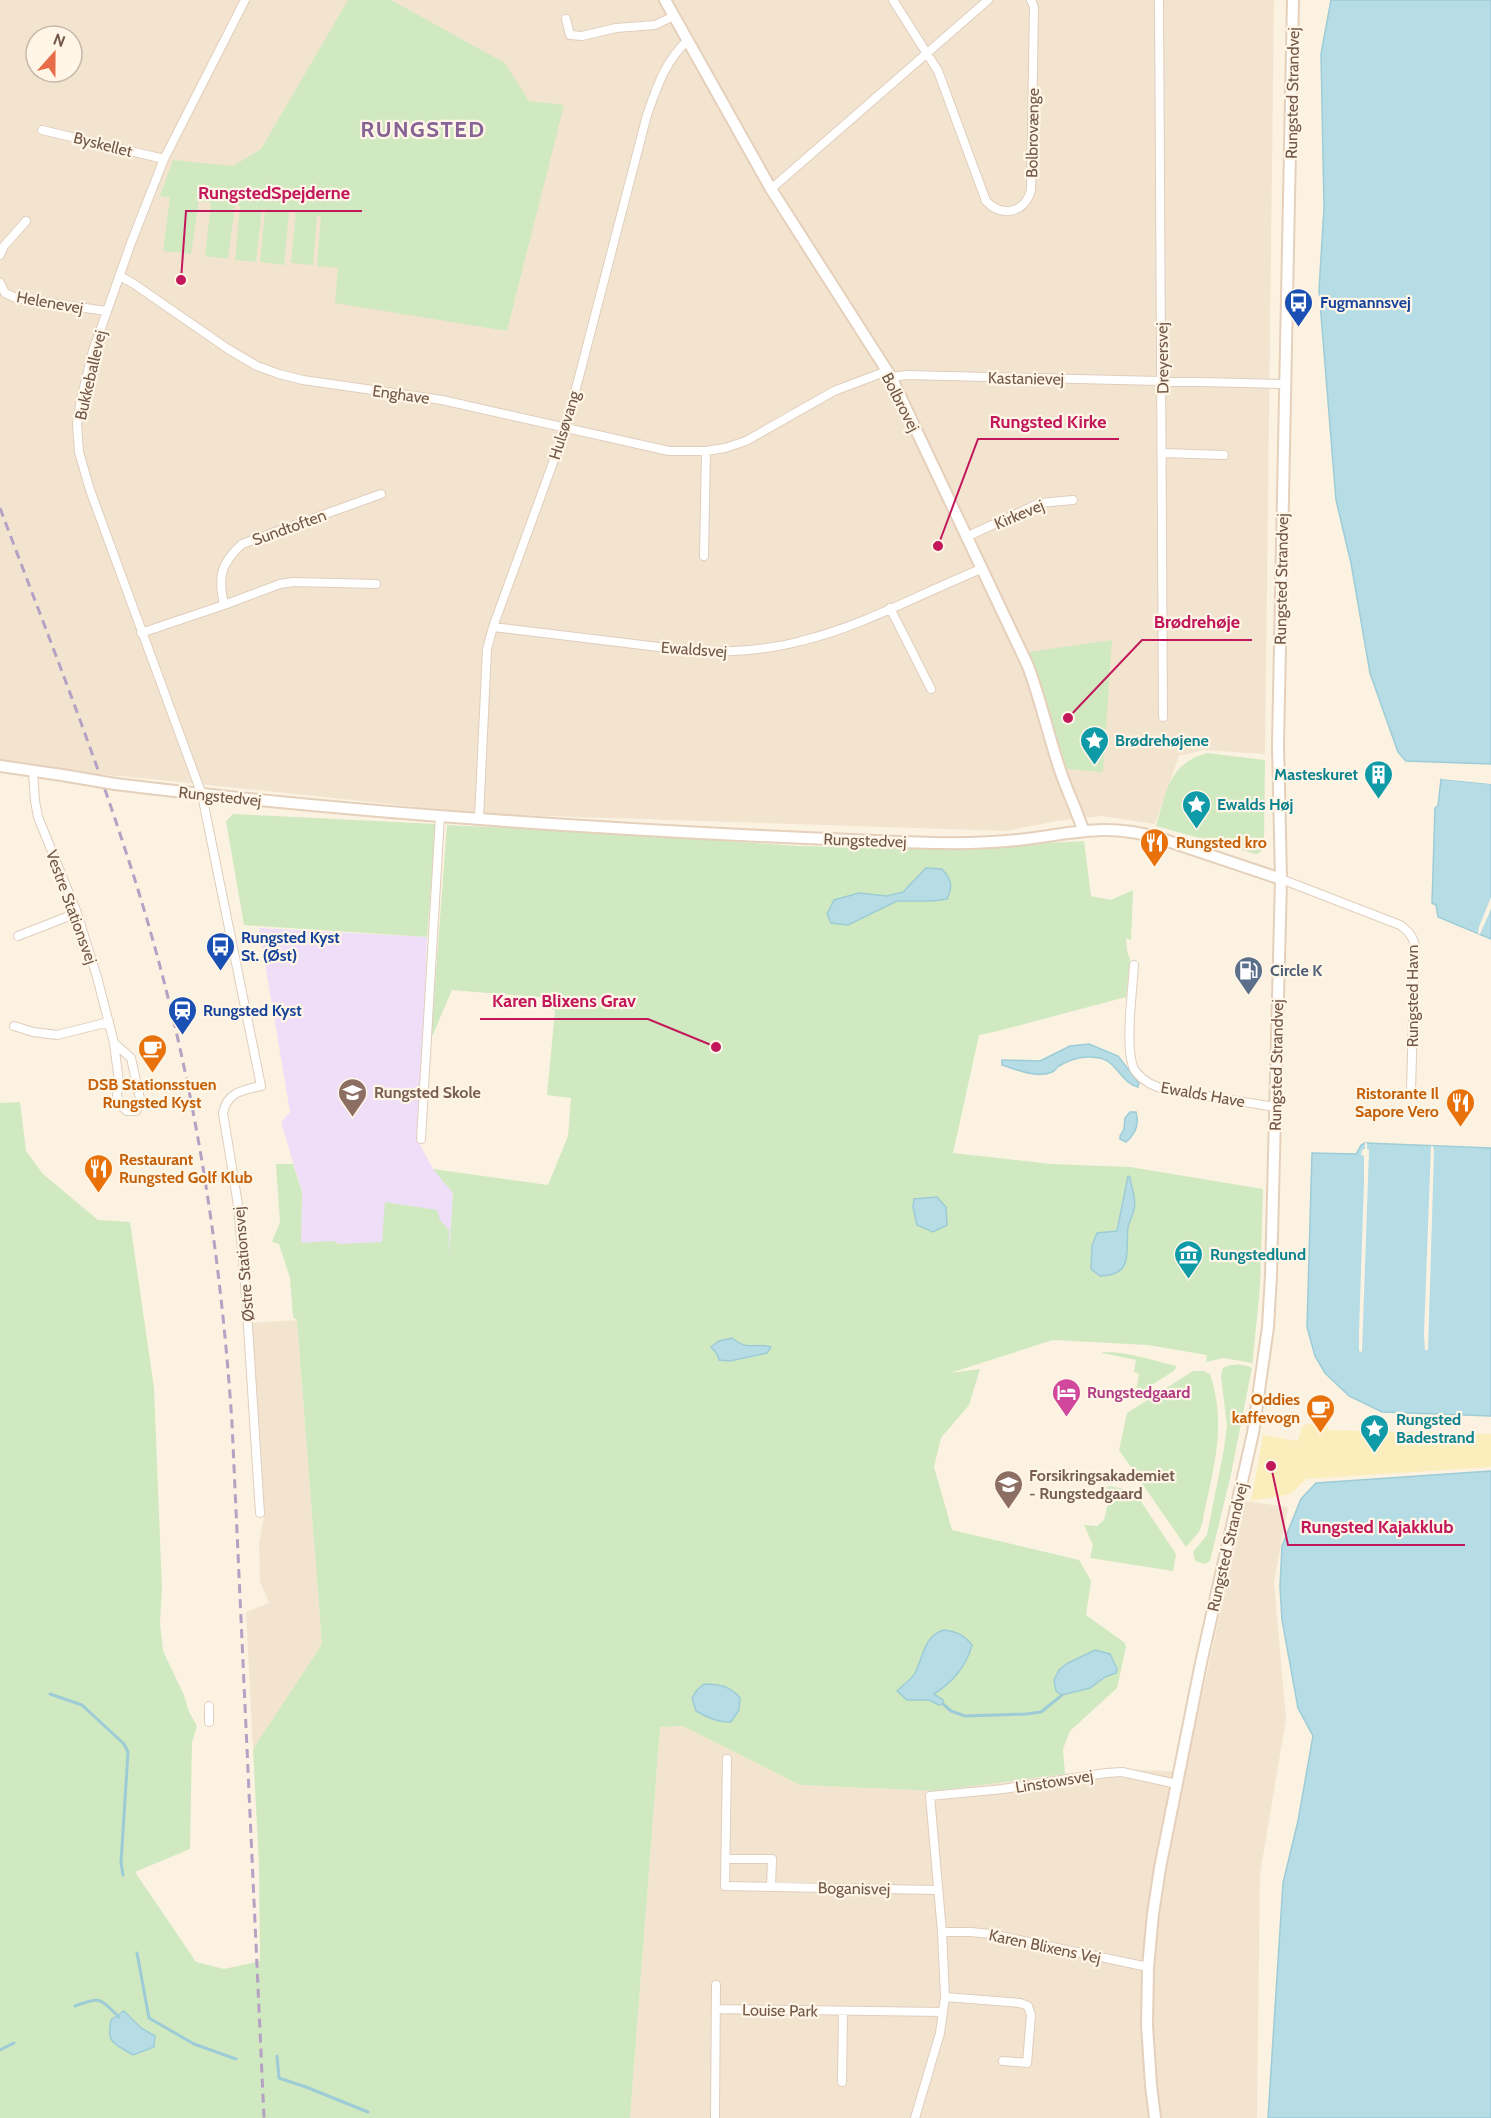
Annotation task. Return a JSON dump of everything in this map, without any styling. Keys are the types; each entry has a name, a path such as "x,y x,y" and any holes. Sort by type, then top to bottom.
{"main road":[{"name":"Bolbrovej","path":"665,0 771,189 889,374 1028,666 1061,774 1083,830"},
{"name":"Rungsted Strandvej","path":"1155,2118 1147,2025 1148,1967 1153,1914 1160,1868 1220,1572 1253,1433 1264,1362 1271,1275 1281,879 1278,745 1293,0"},
{"name":"Rungstedvej","path":"0,766 202,795 440,816 878,841 1016,840 1083,830 1110,829 1141,833 1281,879"}],"street":[{"name":"Bukkeballevej","path":"202,795 93,499 79,452 77,424 93,351 106,311 164,159 245,0"},
{"name":"Bolbrovænge","path":"893,0 938,71 986,201 991,206 1005,212 1019,209 1029,198 1031,190 1034,7 1031,0"},
{"path":"771,189 988,0"},
{"name":"Dreyersvej","path":"1159,0 1163,717"},
{"path":"566,19 570,35 582,36 616,28 655,25 674,16"},
{"name":"Hulsøvang","path":"478,818 487,649 566,427 647,115 661,75 674,53 688,40"},
{"name":"Byskellet","path":"42,130 164,159"},
{"path":"0,255 4,246 26,221"},
{"name":"Enghave","path":"120,276 228,349 257,366 279,374 303,380 442,400 669,451 706,451 746,441 834,391 889,374"},
{"name":"Helenevej","path":"0,283 5,293 16,298 106,311"},
{"name":"Kastanievej","path":"889,374 1162,381"},
{"path":"1162,381 1285,384"},
{"path":"704,556 706,451"},
{"path":"1163,453 1224,455"},
{"name":"Sundtoften","path":"224,605 220,585 222,570 230,555 242,544 381,494"},
{"name":"Kirkevej","path":"966,537 1040,503 1073,500"},
{"name":"Ewaldsvej","path":"493,627 700,652 762,649 839,630 981,568"},
{"path":"141,633 280,584 293,582 376,584"},
{"path":"890,608 931,689"},
{"name":"Vestre Stationsvej","path":"33,772 38,817 77,913 109,1022 119,1082 117,1095 119,1104 127,1111 136,1112 141,1103 131,1058 114,1043"},
{"name":"Østre Stationsvej","path":"202,795 261,1086 235,1093 227,1102 223,1113 238,1205 260,1513"},
{"path":"421,1139 440,816"},
{"name":"Rungsted Havn","path":"1281,879 1400,925 1413,939 1411,1091"},
{"path":"18,936 77,913"},
{"name":"Ewalds Have","path":"1134,965 1129,1053 1134,1070 1148,1084 1163,1089 1275,1107"},
{"path":"14,1026 33,1032 57,1035 109,1022"},
{"path":"209,1706 209,1722"},
{"name":"Boganisvej","path":"727,1759 725,1886 938,1890"},
{"name":"Linstowsvej","path":"938,1890 930,1796 1003,1789 1122,1772 1177,1784"},
{"path":"725,1859 772,1859 771,1887"},
{"path":"915,2118 940,2033 945,1997 938,1890"},
{"name":"Karen Blixens Vej","path":"942,1932 991,1934 1148,1967"},
{"path":"715,2118 716,1985"},
{"path":"945,1997 1020,2003 1028,2006 1031,2015 1027,2063 1003,2061"},
{"name":"Louise Park","path":"716,2009 943,2012"},
{"path":"842,2082 843,2011"}],"shaded area":[{"path":"0,0 1274,0 1265,754 1203,750 1179,756 1155,824 1101,816 1057,821 1006,831 486,814 131,777 0,767"},
{"name":"Rungsted Skole","path":"259,928 427,937 419,1143 433,1169 453,1193 447,1304 300,1297 302,1192 281,1122 290,1112"},
{"path":"297,1320 322,1644 253,1749 246,1612 269,1603 260,1582 259,1544 264,1515 250,1323"},
{"path":"1245,1501 1288,1507 1274,1582 1286,1719 1260,1874 1257,2118 630,2118 660,1727 683,1726 800,1785 937,1791 1122,1769 1185,1772"}],"green space":[{"path":"348,0 391,0 505,63 529,101 564,105 507,331 335,303 338,268 317,266 321,216 317,216 313,265 291,263 296,213 289,212 284,265 260,262 265,210 262,209 256,262 235,260 240,206 235,205 228,259 205,256 211,203 199,201 191,254 163,251 170,198 160,196 173,160 233,166 261,149"},
{"path":"1112,640 1103,772 1067,769 1029,652"},
{"path":"1207,753 1265,760 1264,847 1261,852 1256,854 1156,826 1171,780 1184,764"},
{"path":"233,814 436,824 427,937 244,925 226,821"},
{"path":"447,825 596,832 798,846 926,849 1084,841 1091,896 1111,900 1133,890 1131,940 1126,938 1130,959 1126,997 979,1035 953,1153 1052,1164 1130,1167 1263,1189 1260,1287 1252,1368 1252,1363 1224,1358 1206,1362 1207,1355 1148,1345 1053,1340 950,1373 980,1369 969,1405 941,1438 934,1467 952,1530 1079,1560 1091,1581 1086,1615 1125,1643 1117,1688 1070,1731 1063,1749 1065,1774 937,1791 800,1785 683,1726 660,1727 630,2118 0,2118 0,1103 20,1102 26,1151 43,1174 98,1220 130,1222 154,1388 162,1589 160,1623 163,1651 197,1726 192,1742 190,1849 135,1872 196,1962 224,1969 260,1961 259,1864 253,1749 322,1644 297,1320 293,1317 290,1278 279,1244 272,1242 280,1222 276,1164 293,1164 302,1192 301,1243 382,1242 385,1202 437,1210 440,1220 449,1230 449,1256 453,1193 433,1169 548,1185 568,1136 571,1098 547,1095 555,1011 539,997 452,990 431,1039"},
{"path":"1103,1352 1131,1355 1176,1366 1175,1370 1135,1396 1139,1374 1134,1372 1136,1360"},
{"path":"1235,1365 1252,1368 1231,1474 1210,1561 1205,1564 1195,1561 1193,1552 1207,1535 1224,1449 1227,1425 1222,1371 1225,1367"},
{"path":"1193,1371 1204,1371 1210,1374 1218,1413 1218,1431 1214,1467 1202,1524 1199,1532 1186,1547 1119,1450 1127,1413"},
{"path":"1109,1486 1134,1491 1176,1554 1173,1571 1090,1558 1093,1545 1084,1525 1097,1526 1104,1520 1109,1499 1109,1496 1105,1495"}],"sand":[{"name":"Rungsted Badestrand","path":"1307,1424 1328,1424 1328,1430 1491,1434 1491,1467 1306,1479 1291,1494 1251,1501 1263,1435 1298,1441 1302,1427"}],"water":[{"path":"1331,0 1491,0 1491,764 1406,761 1398,752 1370,673 1351,563 1336,500 1319,290 1324,208 1321,54"},
{"path":"1441,779 1491,784 1491,939 1438,917 1436,905 1432,903 1435,808 1438,806"},
{"path":"926,868 942,869 948,876 951,887 947,899 897,901 848,925 831,923 827,914 834,900 859,893 887,896 903,892"},
{"path":"1089,1044 1118,1056 1139,1083 1138,1087 1132,1085 1110,1063 1099,1058 1073,1059 1046,1074 1027,1073 1002,1065 1002,1060 1040,1061 1070,1046"},
{"path":"1130,1112 1136,1112 1137,1124 1126,1142 1120,1139 1120,1136 1124,1129 1125,1118"},
{"path":"1365,1143 1491,1148 1491,1416 1382,1412 1349,1396 1325,1373 1315,1356 1307,1327 1312,1153 1356,1154 1361,1145"},
{"path":"1128,1176 1135,1205 1128,1227 1126,1260 1119,1271 1111,1275 1100,1276 1091,1269 1092,1246 1097,1233 1117,1231"},
{"path":"937,1197 946,1207 947,1225 933,1232 917,1225 913,1207 914,1199"},
{"path":"732,1338 747,1346 771,1347 767,1353 730,1361 719,1360 711,1347 719,1341"},
{"path":"1491,1471 1491,2118 1268,2118 1283,1883 1298,1821 1313,1736 1298,1708 1282,1620 1280,1587 1282,1546 1301,1499 1316,1483"},
{"path":"944,1630 960,1634 972,1645 966,1660 953,1679 934,1694 943,1700 943,1704 939,1705 929,1700 907,1700 897,1691 915,1673 928,1642"},
{"path":"1095,1650 1110,1654 1117,1669 1116,1673 1105,1677 1090,1688 1062,1695 1056,1691 1054,1680 1059,1670"},
{"path":"704,1684 724,1687 740,1698 739,1710 731,1722 722,1722 696,1711 692,1698"},
{"path":"124,2011 141,2028 155,2036 154,2047 133,2055 113,2042 110,2034 111,2020"}],"pier":[{"path":"1441,776 1491,781 1491,784 1441,779"},
{"path":"1491,897 1491,909 1478,934 1479,927"},
{"path":"1365,1143 1369,1150 1362,1352 1359,1351 1359,1332 1364,1156 1361,1155 1362,1150 1365,1149"},
{"path":"1431,1146 1434,1151 1428,1350 1425,1350 1424,1334"}],"waterway":[{"path":"50,1694 82,1705 124,1744 128,1752 121,1863 123,1875"},
{"path":"943,1704 951,1711 965,1716 1026,1714 1041,1712 1062,1695"},
{"path":"137,1953 149,2018 194,2044 236,2059"},
{"path":"75,2006 95,2000 103,2003 119,2017"},
{"path":"0,2050 14,2043"},
{"path":"277,2056 279,2078 368,2112"}],"railway":[{"path":"0,508 124,844 158,958 189,1089 201,1155 220,1288 232,1423 264,2118"}],"place":[{"name":"RungstedSpejderne","path":"181,280"},
{"name":"Fugmannsvej","path":"1299,328"},
{"name":"Rungsted Kirke","path":"938,546"},
{"name":"Brødrehøje","path":"1068,718"},
{"name":"Brødrehøjene","path":"1094,766"},
{"name":"Masteskuret","path":"1379,800"},
{"name":"Ewalds Høj","path":"1196,830"},
{"name":"Rungsted kro","path":"1155,868"},
{"name":"Rungsted Kyst St. (Øst)","path":"220,972"},
{"name":"Circle K","path":"1249,996"},
{"name":"Rungsted Kyst","path":"182,1036"},
{"name":"Karen Blixens Grav","path":"716,1047"},
{"name":"DSB Stationsstuen Rungsted Kyst","path":"152,1074"},
{"name":"Rungsted Skole","path":"353,1118"},
{"name":"Ristorante Il Sapore Vero","path":"1460,1128"},
{"name":"Restaurant Rungsted Golf Klub","path":"98,1194"},
{"name":"Rungstedlund","path":"1189,1280"},
{"name":"Rungstedgaard","path":"1066,1418"},
{"name":"Oddies kaffevogn","path":"1321,1434"},
{"name":"Rungsted Badestrand","path":"1375,1454"},
{"name":"Rungsted Kajakklub","path":"1271,1466"},
{"name":"Forsikringsakademiet - Rungstedgaard","path":"1008,1510"}],"district":[{"name":"RUNGSTED","path":"423,129"}]}
